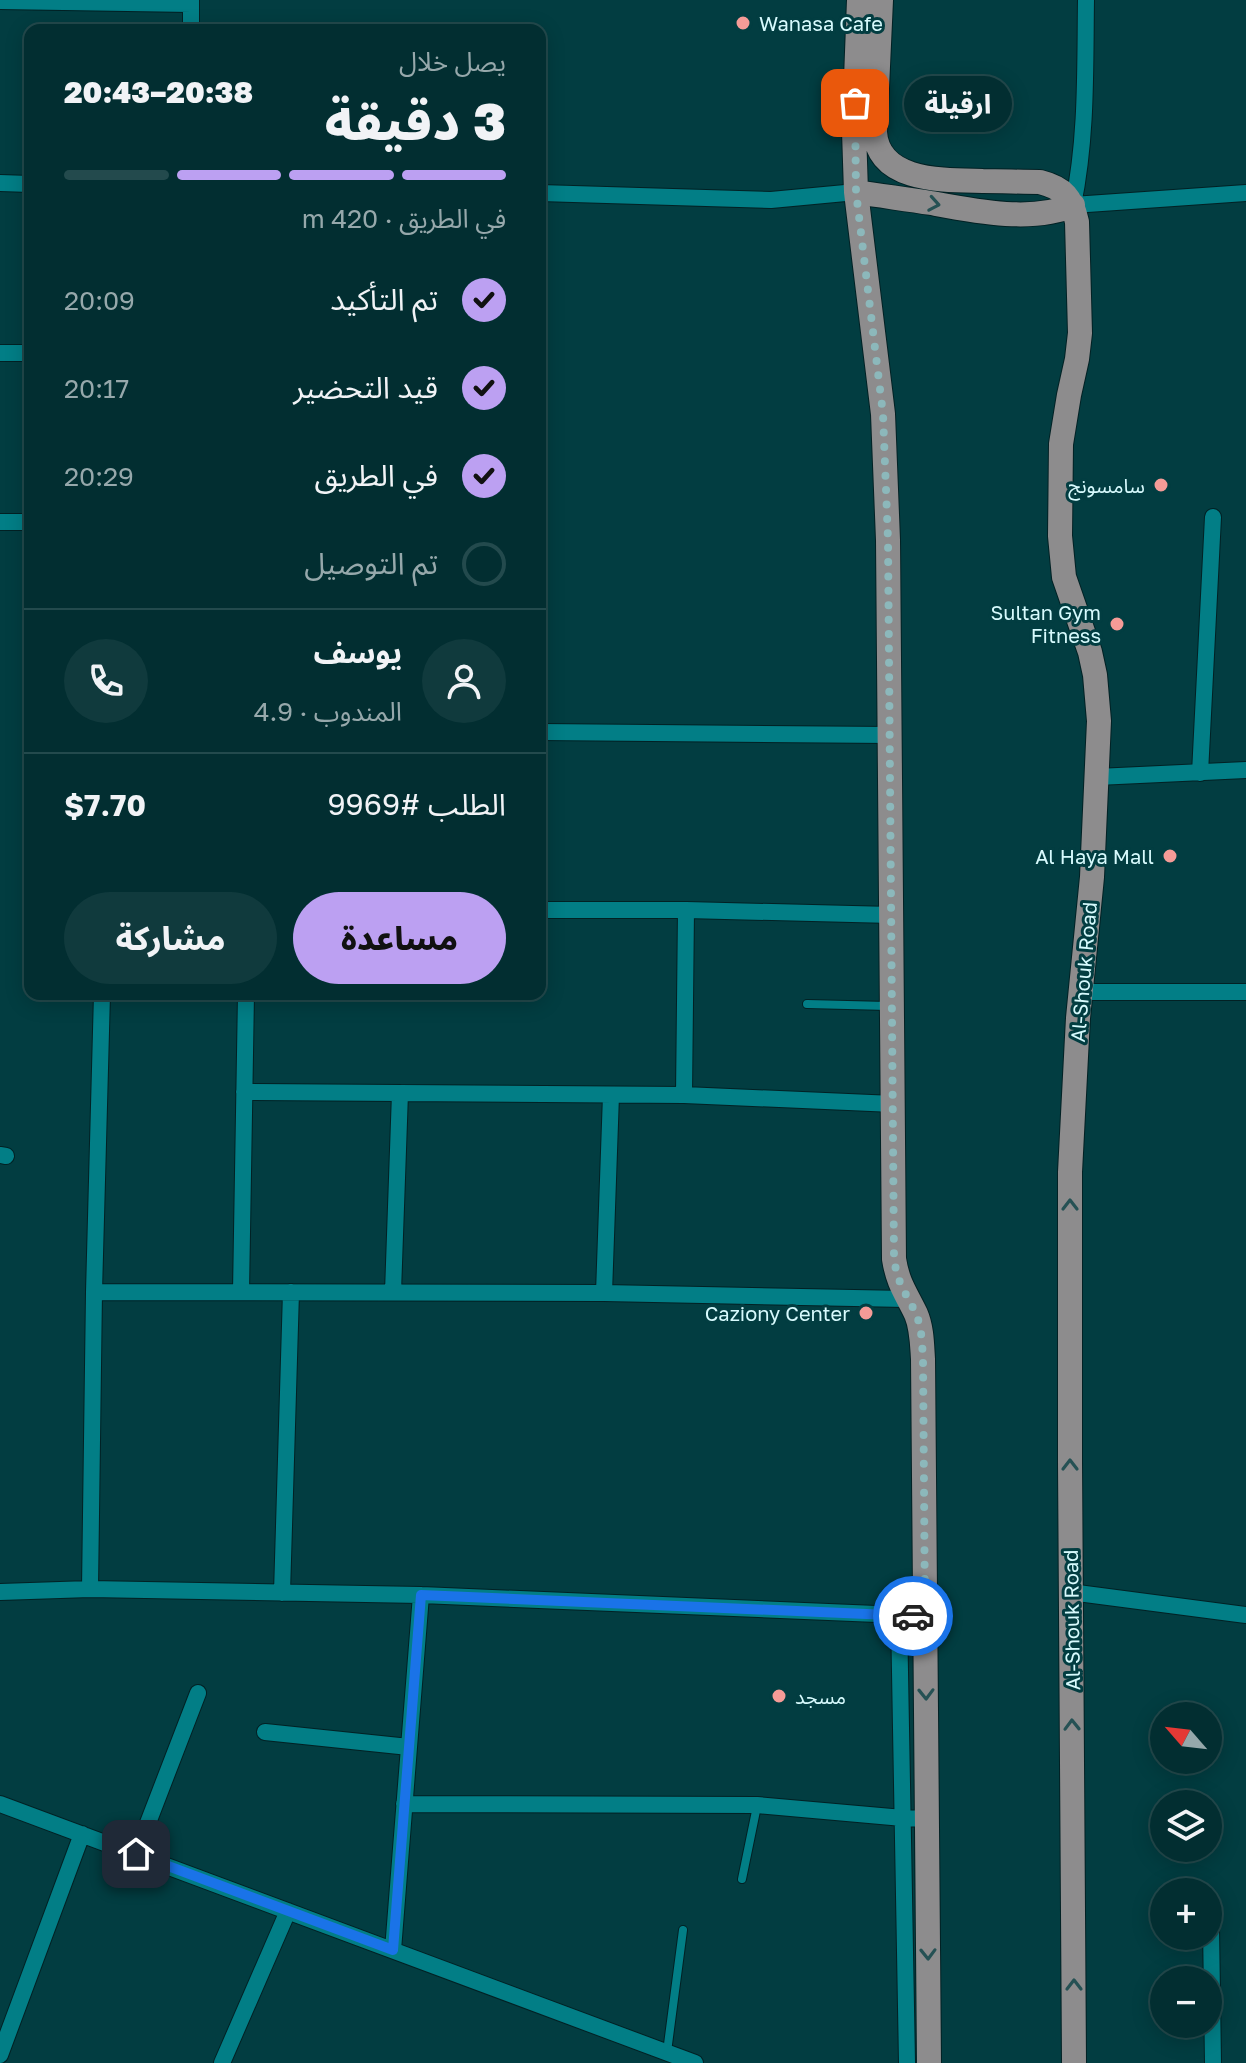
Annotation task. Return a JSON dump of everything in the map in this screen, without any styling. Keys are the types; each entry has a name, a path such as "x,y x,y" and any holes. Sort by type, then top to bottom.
{"main road":[{"path":"856,192 1001,213 1046,214 1073,205 1062,191 1040,182 928,178 906,172 881,154 864,131 859,0"},
{"path":"881,0 856,192 883,414 888,540 894,1259 900,1285 916,1314 922,1335 925,1616 915,1818 929,2063"},
{"name":"Al-Shouk Road","path":"1073,205 1078,234 1080,333 1061,444 1060,536 1064,577 1095,675 1099,721 1092,877 1080,992 1070,1172 1074,2063"}],"street":[{"path":"1086,0 1084,126 1073,205 1245,189"},
{"path":"0,1 191,2 191,24"},
{"path":"0,183 24,184"},
{"path":"546,193 771,200 856,192"},
{"path":"0,353 24,353"},
{"path":"1200,773 1213,517"},
{"path":"0,522 24,522"},
{"path":"546,732 890,735"},
{"path":"1097,777 1246,770"},
{"path":"546,910 892,915"},
{"path":"684,1095 686,910"},
{"path":"1080,992 1246,992"},
{"path":"90,1589 102,1000"},
{"path":"241,1292 246,1000"},
{"path":"244,1092 684,1095 894,1104"},
{"path":"393,1292 400,1093"},
{"path":"604,1293 611,1095"},
{"path":"94,1292 604,1293 906,1299"},
{"path":"282,1593 291,1292"},
{"path":"0,1592 90,1589 421,1595 925,1616"},
{"path":"1070,1592 1246,1615"},
{"path":"393,1950 421,1595"},
{"path":"899,1616 915,1818 907,2063"},
{"path":"136,1854 198,1693"},
{"path":"265,1732 409,1747"},
{"path":"0,1804 695,2063"},
{"path":"404,1804 757,1805 915,1818"},
{"path":"0,2055 82,1834"},
{"path":"222,2063 288,1911"},
{"path":"1211,1950 1213,2063"}],"lane":[{"path":"807,1004 893,1006"},
{"path":"742,1879 757,1805"},
{"path":"666,2052 683,1930"}],"way so far":[{"path":"855,103 856,192 883,414 888,540 894,1259 900,1285 916,1314 922,1335 923,1359 925,1616 913,1616"}],"place":[{"name":"Wanasa Cafe","path":"743,23"},
{"name":"ارقيلة","path":"855,103"},
{"name":"سامسونج","path":"1161,485"},
{"name":"Sultan Gym Fitness","path":"1117,624"},
{"name":"Al Haya Mall","path":"1170,856"},
{"name":"Caziony Center","path":"866,1313"},
{"name":"مسجد","path":"779,1696"}],"route":[{"path":"136,1854 393,1950 421,1595 913,1616"}]}
